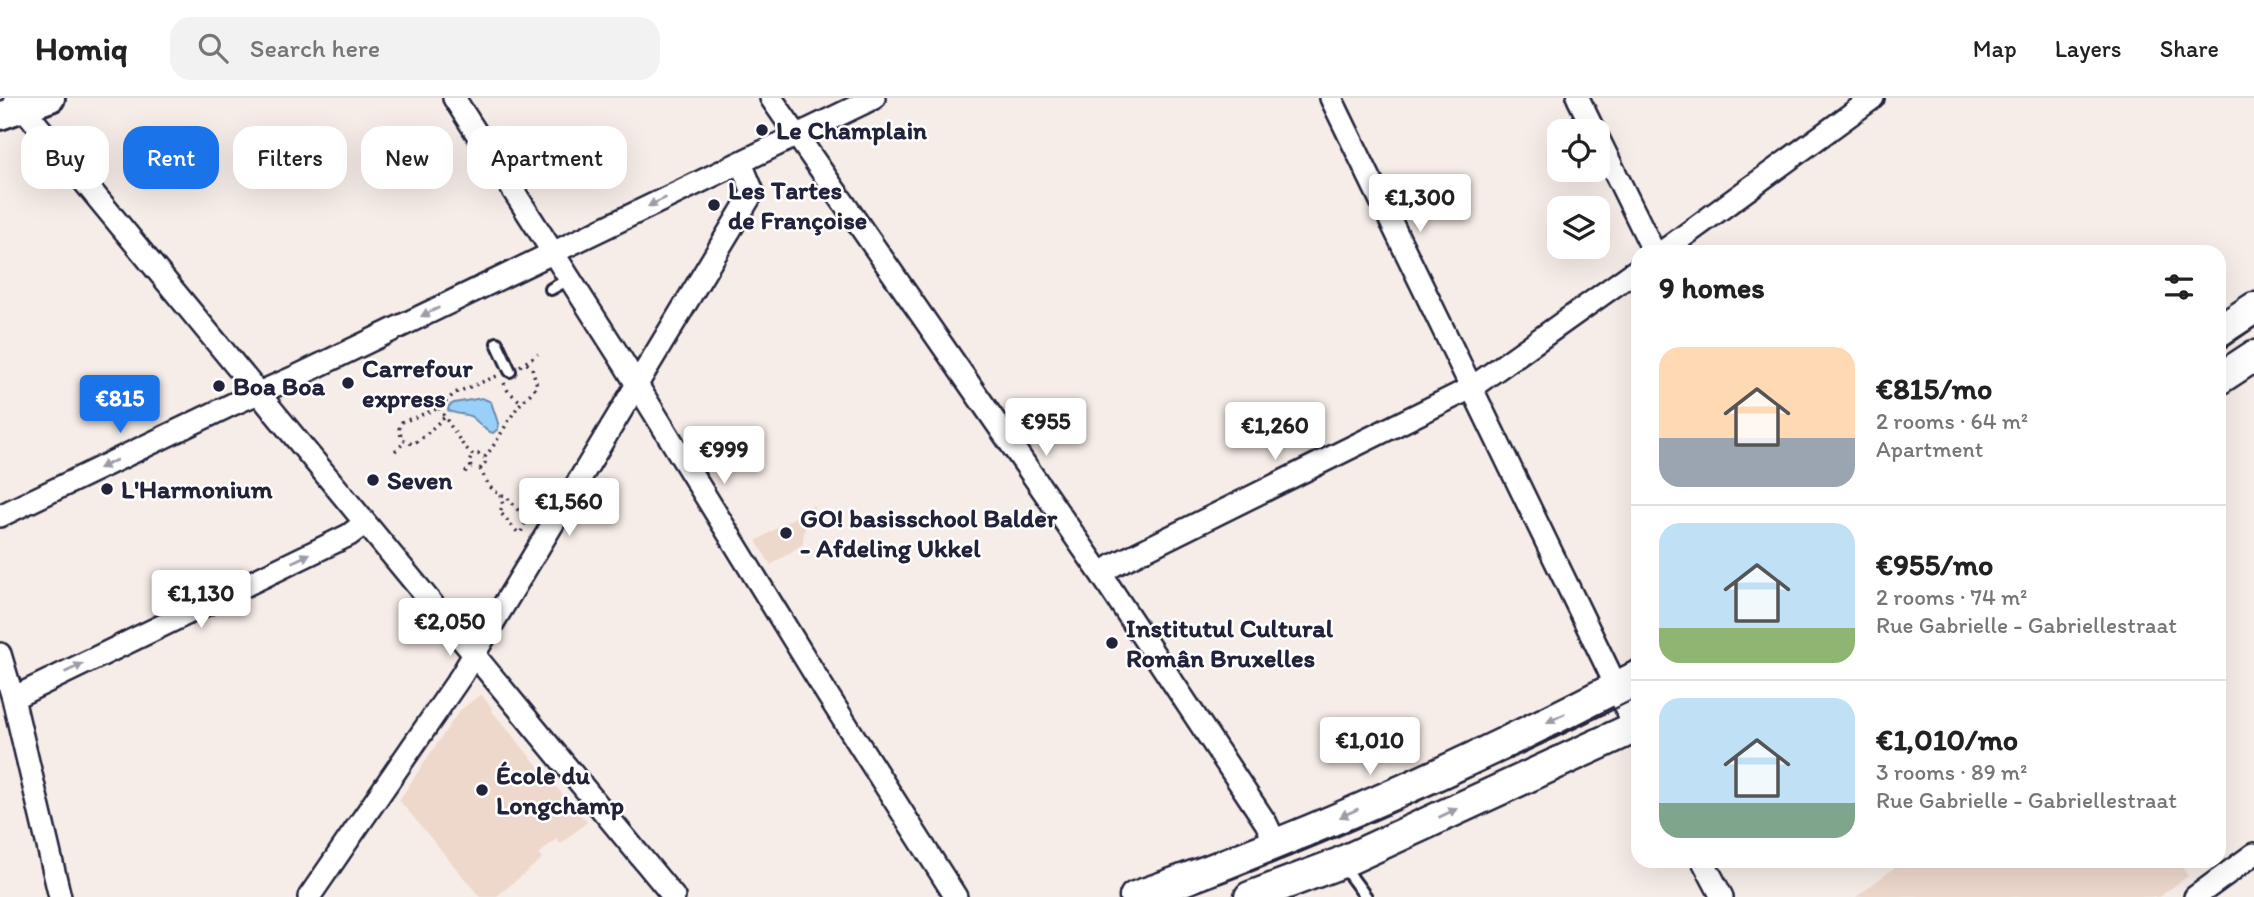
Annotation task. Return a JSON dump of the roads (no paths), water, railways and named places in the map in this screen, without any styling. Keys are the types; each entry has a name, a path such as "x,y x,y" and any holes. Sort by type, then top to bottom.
{"main road":[{"path":"2226,326 2254,307"},
{"path":"2226,375 2253,359"},
{"path":"1135,897 1276,844 1439,774 1627,682"},
{"path":"1252,897 1340,863 1631,732"}],"street":[{"path":"51,98 13,107 258,393 674,897"},
{"path":"454,98 552,253 560,284 638,386 827,694 956,897"},
{"path":"771,98 1101,574 1259,811 1276,844"},
{"path":"0,516 258,393 476,294 552,253 874,98"},
{"path":"1331,98 1471,388 1627,682 1631,701"},
{"path":"1578,98 1588,119"},
{"path":"1672,245 1873,98"},
{"path":"1610,162 1651,245"},
{"path":"309,897 461,676 638,386 752,192 741,163"},
{"path":"1101,574 1114,565 1471,388 1631,274"},
{"path":"13,698 349,535 365,523"},
{"path":"0,654 60,897"},
{"path":"2207,893 2254,854"},
{"path":"1707,868 1722,897"}],"lane":[{"path":"497,343 510,371"},
{"path":"1340,863 1366,897"}],"water":[{"path":"482,398 491,402 498,423 498,429 493,433 470,416 448,410 454,403"}],"tram line":[{"path":"2226,347 2254,328"},
{"path":"1184,897 1414,803 1631,700"}],"place":[{"name":"Le Champlain","path":"762,130"},
{"name":"Les Tartes de Françoise","path":"714,205"},
{"name":"Carrefour express","path":"348,383"},
{"name":"Boa Boa","path":"219,386"},
{"name":"Seven","path":"373,480"},
{"name":"L'Harmonium","path":"107,489"},
{"name":"GO! basisschool Balder - Afdeling Ukkel","path":"786,533"},
{"name":"Institutul Cultural Român Bruxelles","path":"1112,643"},
{"name":"École du Longchamp","path":"482,790"}]}
